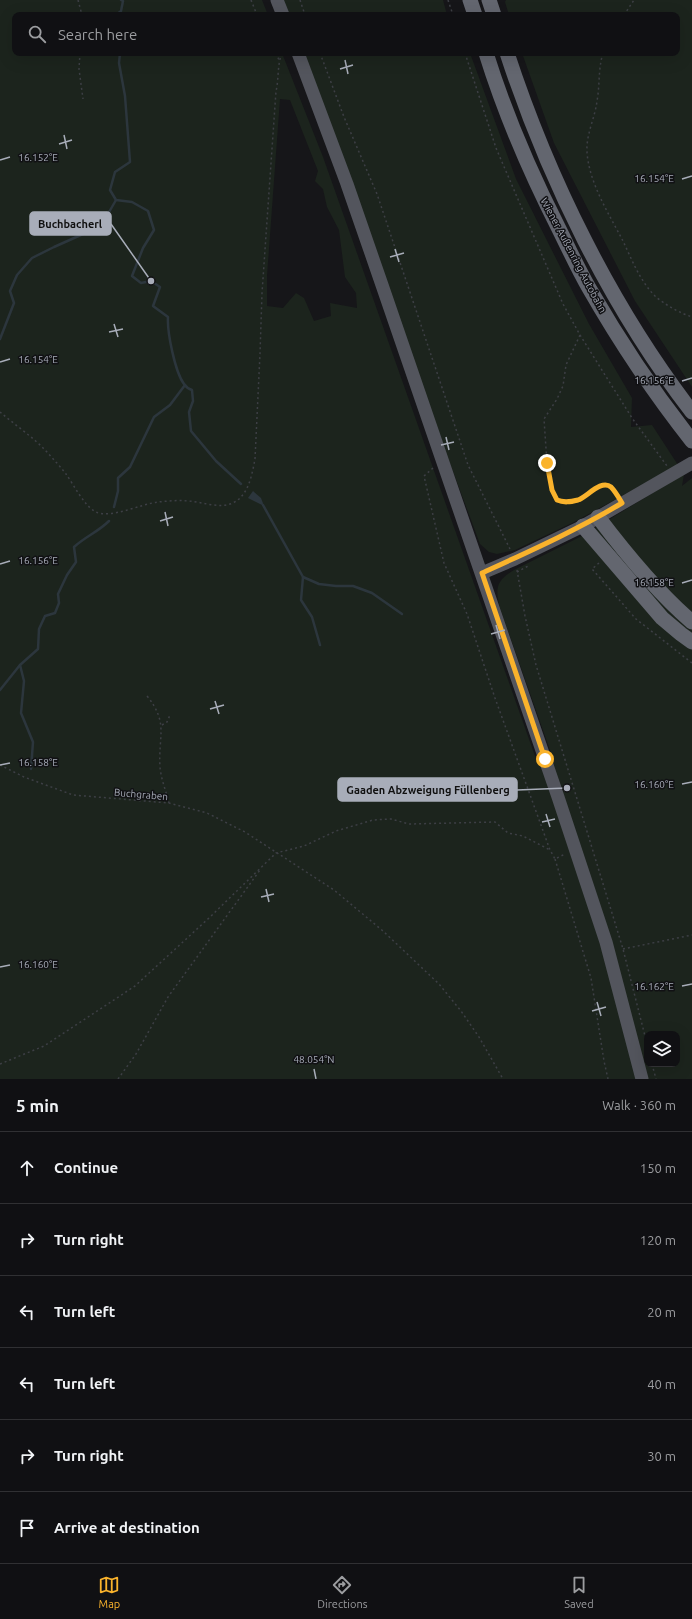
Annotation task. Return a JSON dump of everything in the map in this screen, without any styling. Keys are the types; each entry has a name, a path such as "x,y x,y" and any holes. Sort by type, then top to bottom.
{"highway":[{"path":"470,0 474,12"},
{"path":"489,0 493,12"},
{"name":"Wiener Außenring Autobahn","path":"487,56 519,144 545,201 588,287 656,395 692,441"},
{"name":"Wiener Außenring Autobahn","path":"508,56 519,91 582,234 606,279 640,336 692,412"},
{"path":"598,517 630,558 664,595 692,622"},
{"path":"583,526 662,618 692,642"}],"main road":[{"path":"277,0 282,12"},
{"path":"299,56 349,191 444,462 575,848 606,942 642,1079"},
{"path":"482,573 516,566 682,469"}],"path":[{"path":"78,0 81,12"},
{"path":"251,0 256,12"},
{"path":"300,0 304,12"},
{"path":"448,0 452,12"},
{"path":"626,12 634,0"},
{"path":"80,56 78,68 83,99"},
{"path":"277,56 279,60"},
{"path":"0,412 45,450 84,500 97,512 113,514 154,503 174,501 225,505 234,503 241,497 247,488 252,475 255,458 262,292 279,60 281,56"},
{"path":"321,56 344,117 377,194 468,465 516,566 536,665 623,949 644,1032"},
{"path":"466,56 496,148 560,297 580,335 632,418 682,469"},
{"path":"602,56 597,103 588,138 587,152 592,178 598,193 646,285 656,296 686,315 692,317"},
{"path":"580,335 566,365 563,386 557,399 544,419 547,463 552,490 557,500 567,502 580,499 606,484 611,487 622,503"},
{"path":"444,462 424,476 444,564 467,614 494,698 550,850 555,859 591,978 608,1079"},
{"path":"604,559 592,568 636,619 692,663"},
{"path":"516,566 531,564"},
{"path":"147,696 154,704 161,721 160,768 169,803"},
{"path":"161,726 167,722 170,715"},
{"name":"Buchgraben","path":"0,765 24,777 73,795 169,803 207,812 245,832 334,890 383,932 439,984 466,1018 503,1079"},
{"path":"0,1064 44,1046 135,986 276,853 304,846 344,829 373,820 391,819 409,824 495,822 508,833 523,836 550,850"},
{"path":"555,859 575,848"},
{"path":"118,1079 136,1054 168,997 263,865"},
{"path":"623,949 692,935"},
{"path":"653,1067 656,1079"}],"shaded area":[{"path":"0,0 262,0 267,12 12,12 12,56 283,56 323,157 536,759 551,753 500,608 497,590 500,582 514,570 582,536 684,474 682,486 692,478 692,1079 0,1079","holes":["280,99 290,100 318,171 315,181 323,189 327,207 339,230 345,277 356,293 357,308 330,303 331,316 314,321 304,298 296,293 283,308 267,306 267,276"]},
{"path":"282,0 443,0 446,12 287,12"},
{"path":"506,0 692,0 692,387 635,301 554,143 523,56 680,56 680,12 508,12 505,2"},
{"path":"304,56 471,56 516,179 589,324 632,398 631,427 652,425 678,465 574,522 515,550 497,554 489,552 480,544"},
{"path":"253,491 261,498 264,506 248,498"}],"waterway":[{"path":"120,12 123,1 121,0"},
{"path":"120,56 119,63 125,96 130,162 115,172 110,190 116,200 132,202 148,211 154,230 143,248 132,276 141,283 151,281 160,287 153,306 168,317 170,342 178,371 185,385 192,390 193,401 189,412 191,431 216,461 241,484"},
{"path":"0,339 14,303 10,291 17,275 32,258 101,226 116,200"},
{"path":"114,507 118,491 118,478 130,467 154,417 170,405 185,385"},
{"path":"263,505 303,577 301,600 312,617 320,645"},
{"path":"0,690 20,665 38,649 39,629 45,616 55,613 59,603 58,594 67,575 76,562 74,547 109,521"},
{"path":"303,577 319,584 353,586 372,593 402,614"},
{"path":"20,665 24,681 21,713 33,742 31,769"}],"place":[{"name":"Buchbacherl","path":"151,281"},
{"name":"Gaaden Abzweigung Füllenberg","path":"567,788"}],"route":[{"path":"545,759 482,573 515,559 583,526 622,503 611,487 606,484 580,499 567,502 557,500 552,490 547,463"}]}
